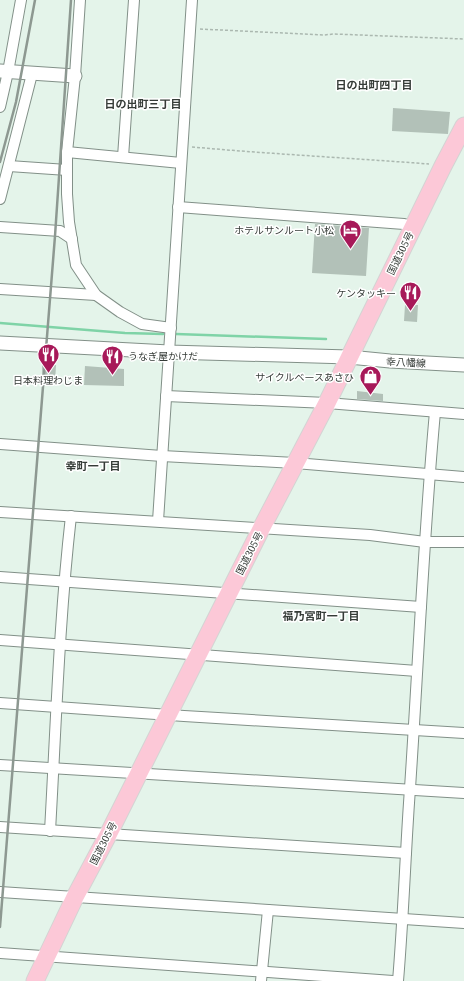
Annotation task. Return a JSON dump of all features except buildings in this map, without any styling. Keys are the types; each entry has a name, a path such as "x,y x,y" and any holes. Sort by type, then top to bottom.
{"highway":[{"name":"国道305号","path":"35,981 75,897 108,835 261,529 327,403 464,126"}],"street":[{"path":"0,108 4,71 21,0"},
{"path":"80,0 75,76 67,152 67,194 76,264 96,295 120,312 142,324 171,328"},
{"path":"124,157 134,0"},
{"path":"158,521 192,0"},
{"path":"4,71 75,76"},
{"path":"0,199 32,74"},
{"path":"67,152 181,163"},
{"path":"9,166 67,170"},
{"path":"178,207 404,224 413,227"},
{"path":"0,227 60,231 72,239"},
{"path":"0,288 96,295"},
{"name":"幸八幡線","path":"0,343 169,352 349,357 464,365"},
{"path":"166,396 327,403 464,414"},
{"path":"398,981 425,542 435,412"},
{"path":"0,444 162,456 295,463 464,477"},
{"path":"0,512 370,535 425,542 464,542"},
{"path":"50,831 64,582 71,516"},
{"path":"0,578 229,593 421,608"},
{"path":"0,640 417,671"},
{"path":"0,703 464,734"},
{"path":"0,765 464,793"},
{"path":"0,827 406,853"},
{"path":"0,892 464,924"},
{"path":"261,977 268,910"},
{"path":"0,953 261,977 393,981"}],"path":[{"path":"190,30 464,39"},
{"path":"182,146 443,166"}],"waterway":[{"path":"0,323 125,333 163,334"},
{"path":"176,334 326,339"}],"railway":[{"path":"0,162 16,102 35,0"},
{"path":"0,927 55,236 71,0"}],"place":[{"name":"ホテルサンルート小松","path":"350,250"},
{"name":"ケンタッキー","path":"411,312"},
{"name":"日本料理わじま","path":"48,374"},
{"name":"うなぎ屋かけだ","path":"113,376"},
{"name":"サイクルベースあさひ","path":"370,396"}],"district":[{"name":"日の出町四丁目","path":"374,85"},
{"name":"日の出町三丁目","path":"143,104"},
{"name":"幸町一丁目","path":"93,466"},
{"name":"福乃宮町一丁目","path":"321,616"}]}
